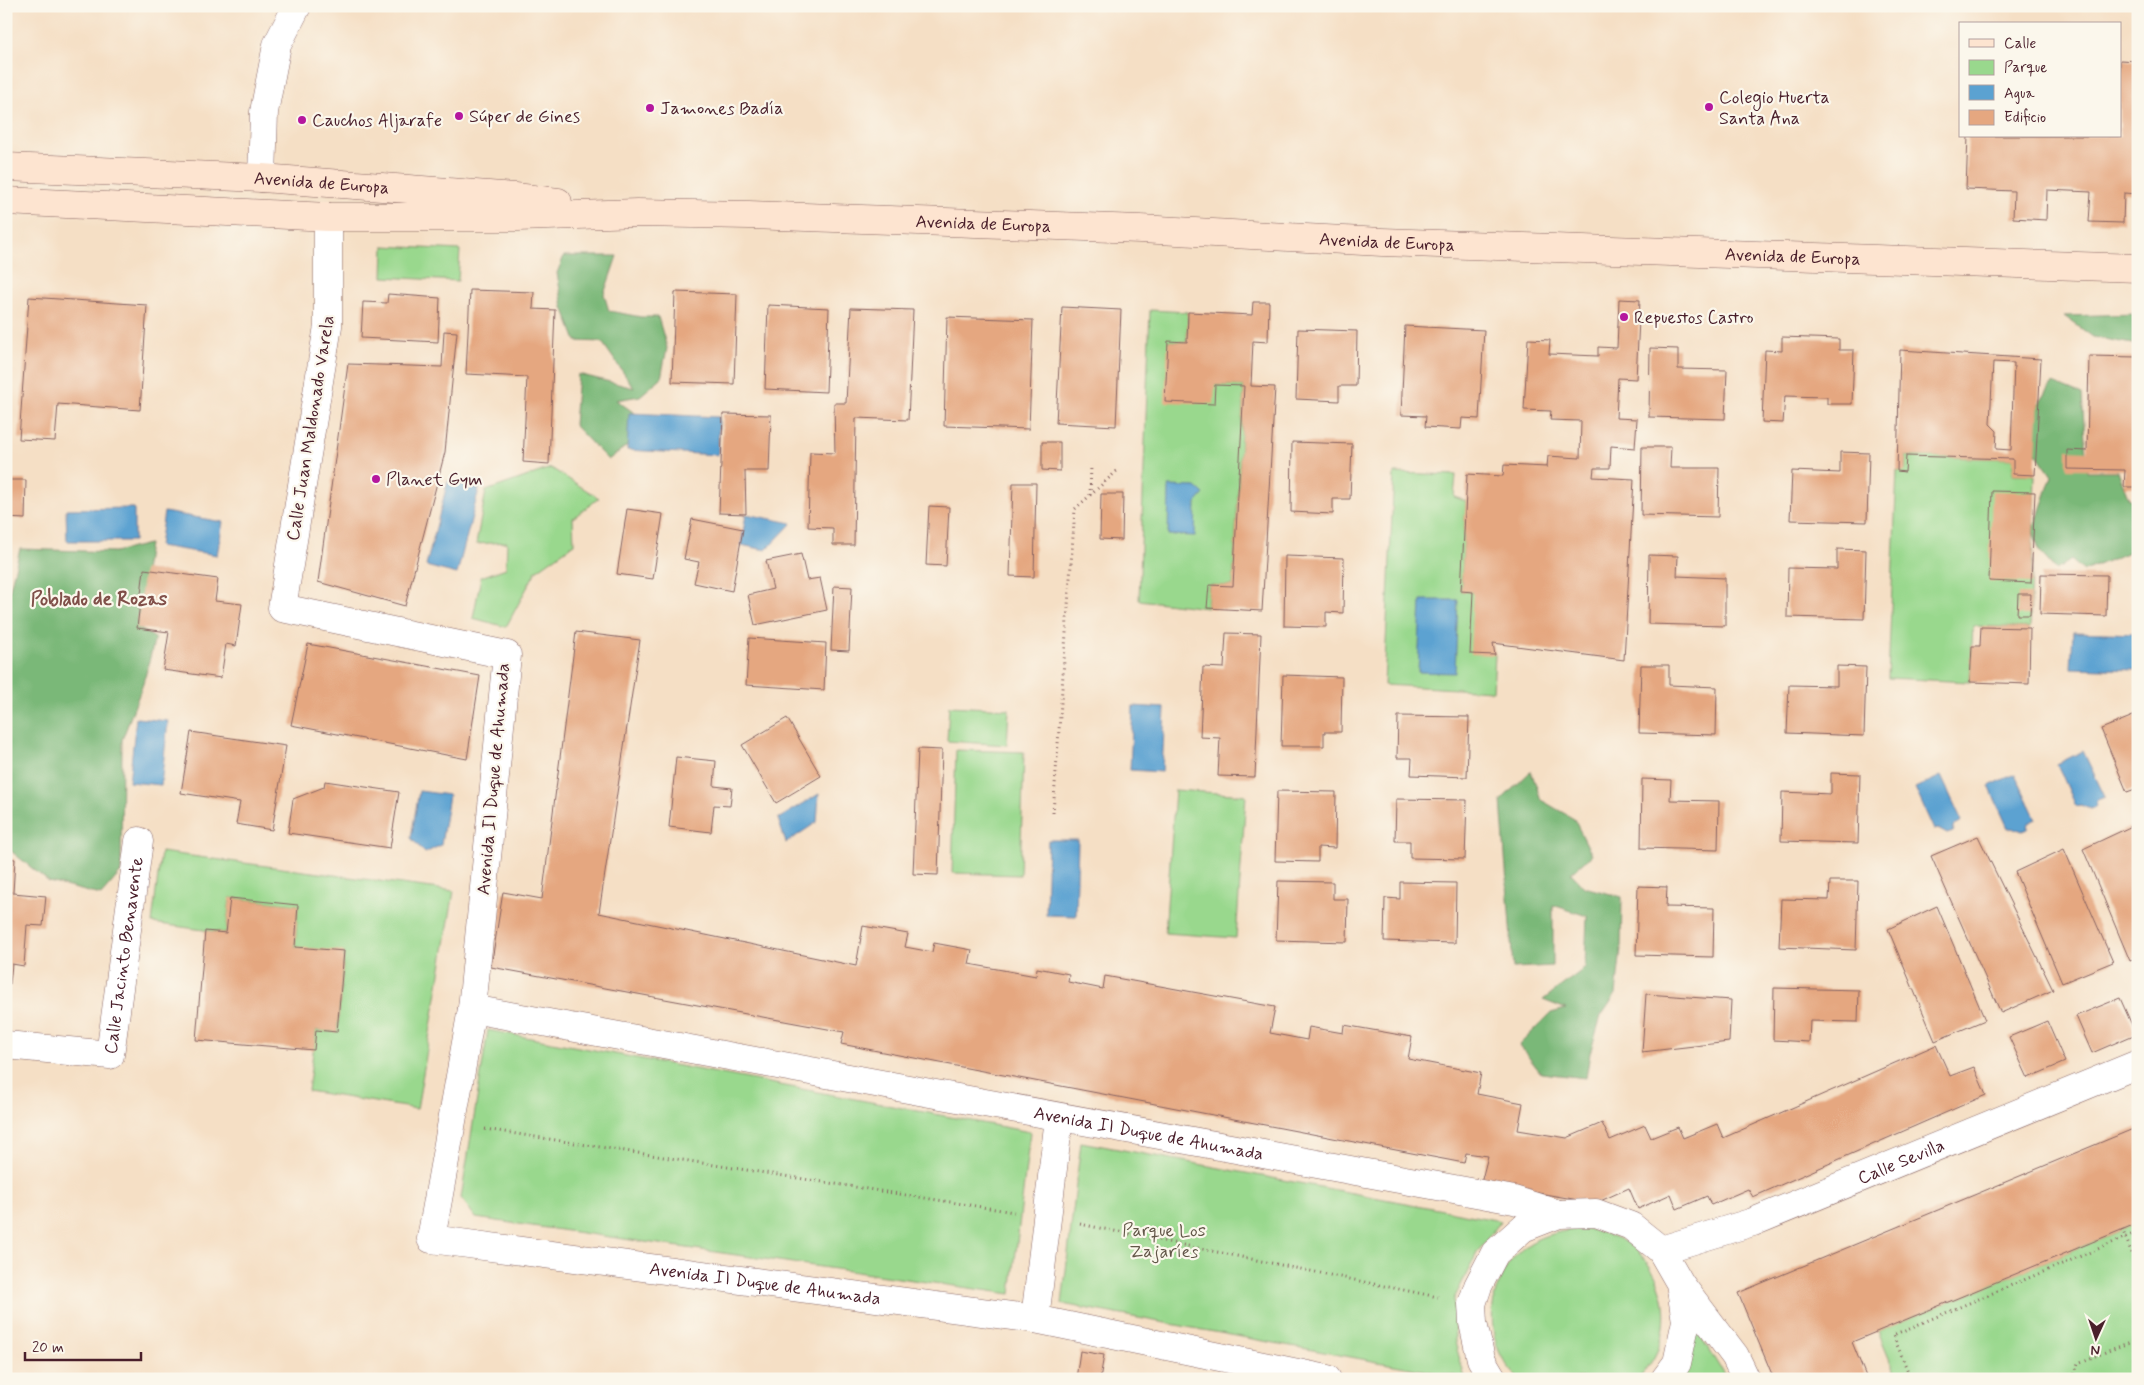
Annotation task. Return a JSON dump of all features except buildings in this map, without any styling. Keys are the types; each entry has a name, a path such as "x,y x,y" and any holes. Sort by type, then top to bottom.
{"main road":[{"name":"Avenida de Europa","path":"6,166 262,178 515,197 637,213"},
{"path":"145,209 178,192 246,194 262,178"},
{"name":"Avenida de Europa","path":"6,200 145,209 328,217 518,217 637,213 1131,228 1382,242 2138,268"}],"street":[{"path":"262,178 264,112 277,45 297,6"},
{"name":"Calle Juan Maldonado Varela","path":"282,608 328,326 328,217"},
{"name":"Avenida II Duque de Ahumada","path":"282,608 507,655 472,1009 431,1239 1034,1319 1327,1379"},
{"name":"Calle Jacinto Benavente","path":"6,1045 110,1055 139,842"},
{"name":"Avenida II Duque de Ahumada","path":"472,1009 1514,1200 1558,1214"},
{"name":"Calle Sevilla","path":"1661,1250 1753,1222 2138,1064"},
{"path":"1034,1319 1060,1118"},
{"path":"1493,1379 1481,1359 1473,1323 1472,1304 1478,1286 1495,1253 1523,1228 1558,1214 1596,1214 1631,1226 1661,1250 1680,1283 1734,1356 1746,1379"},
{"path":"1665,1379 1677,1363 1686,1321 1680,1283"}],"path":[{"path":"1090,496 1091,465"},
{"path":"1053,813 1075,509 1118,470"},
{"path":"452,1122 472,1127 1047,1218 1472,1304"},
{"path":"2122,1229 2138,1268"},
{"path":"1911,1379 1893,1335 2138,1232"},
{"path":"2073,1379 2078,1363 2138,1339"}],"green space":[{"path":"384,246 460,250 458,281 383,277"},
{"path":"564,256 617,256 604,294 609,311 641,317 658,317 667,348 661,378 640,396 616,400 636,414 628,445 608,460 574,425 578,374 634,388 602,342 576,341 563,307 557,273"},
{"path":"1150,310 1188,312 1187,342 1168,341 1215,385 1244,386 1233,586 1209,585 1207,608 1139,600"},
{"path":"2138,314 2138,345 2093,337 2064,316"},
{"path":"2053,383 2082,395 2087,471 2118,471 2129,499 2138,500 2138,548 2084,571 2071,560 2056,570 2040,552 2033,531 2052,476 2025,437 2036,408"},
{"path":"1906,456 2013,459 2013,474 2035,475 2030,628 1973,626 1970,682 1888,678 1897,471 1905,471"},
{"path":"551,468 599,498 573,518 574,544 536,571 506,627 473,618 481,577 506,568 507,542 476,544 486,491"},
{"path":"1394,473 1456,475 1454,497 1466,501 1461,591 1473,592 1495,655 1493,691 1384,685"},
{"path":"149,544 137,627 155,638 144,681 122,740 121,872 101,895 49,882 6,847 6,604 20,549 115,552"},
{"path":"949,706 1009,709 1007,745 947,741"},
{"path":"956,750 1024,752 1020,875 952,873"},
{"path":"1531,771 1541,800 1574,819 1592,855 1571,873 1584,887 1622,897 1621,948 1616,994 1601,1016 1590,1053 1586,1078 1541,1073 1519,1045 1551,1013 1566,1009 1543,1000 1585,968 1587,916 1553,905 1553,966 1513,968 1501,800"},
{"path":"1175,790 1246,795 1236,938 1165,933"},
{"path":"161,852 454,891 417,1109 308,1091 316,1030 337,1032 344,952 295,947 298,905 230,898 226,933 152,923"},
{"path":"488,1030 1030,1132 1011,1294 476,1218 461,1198"},
{"name":"Parque Los Zajaríes","path":"1081,1142 1501,1221 1478,1251 1454,1299 1455,1342 1465,1378 1062,1304"},
{"path":"2138,1223 2138,1379 1898,1379 1878,1331"},
{"path":"1584,1228 1612,1236 1631,1246 1647,1263 1655,1276 1661,1290 1665,1320 1658,1350 1638,1379 1520,1379 1507,1365 1498,1348 1493,1329 1496,1290 1504,1273 1515,1257 1529,1244 1555,1233"},
{"path":"1696,1329 1727,1379 1683,1379"}],"water":[{"path":"629,413 719,417 718,455 627,450"},
{"path":"448,481 479,489 457,574 426,566"},
{"path":"1169,486 1196,487 1204,494 1196,503 1195,536 1168,535"},
{"path":"134,508 134,541 67,541 66,509"},
{"path":"164,512 223,522 217,555 159,546"},
{"path":"746,514 792,523 766,550 741,545"},
{"path":"1421,600 1458,600 1455,673 1418,672"},
{"path":"2073,632 2138,634 2137,670 2071,668"},
{"path":"1133,706 1165,708 1162,772 1130,770"},
{"path":"136,718 168,721 161,785 129,782"},
{"path":"2083,751 2105,797 2097,800 2095,807 2090,809 2081,805 2076,806 2057,764"},
{"path":"2015,774 2036,819 2028,823 2027,829 2022,831 2013,827 2008,828 1989,786"},
{"path":"1941,776 1962,821 1955,825 1953,832 1947,834 1938,829 1934,830 1915,788"},
{"path":"419,791 449,795 441,845 425,853 411,838"},
{"path":"819,794 817,822 786,843 778,819"},
{"path":"1048,840 1078,840 1076,916 1046,915"}],"place":[{"name":"Colegio Huerta Santa Ana","path":"1709,107"},
{"name":"Jamones Badía","path":"650,108"},
{"name":"Súper de Gines","path":"459,116"},
{"name":"Cauchos Aljarafe","path":"302,120"},
{"name":"Repuestos Castro","path":"1624,317"},
{"name":"Planet Gym","path":"376,479"}],"district":[{"name":"Poblado de Rozas","path":"99,598"}]}
